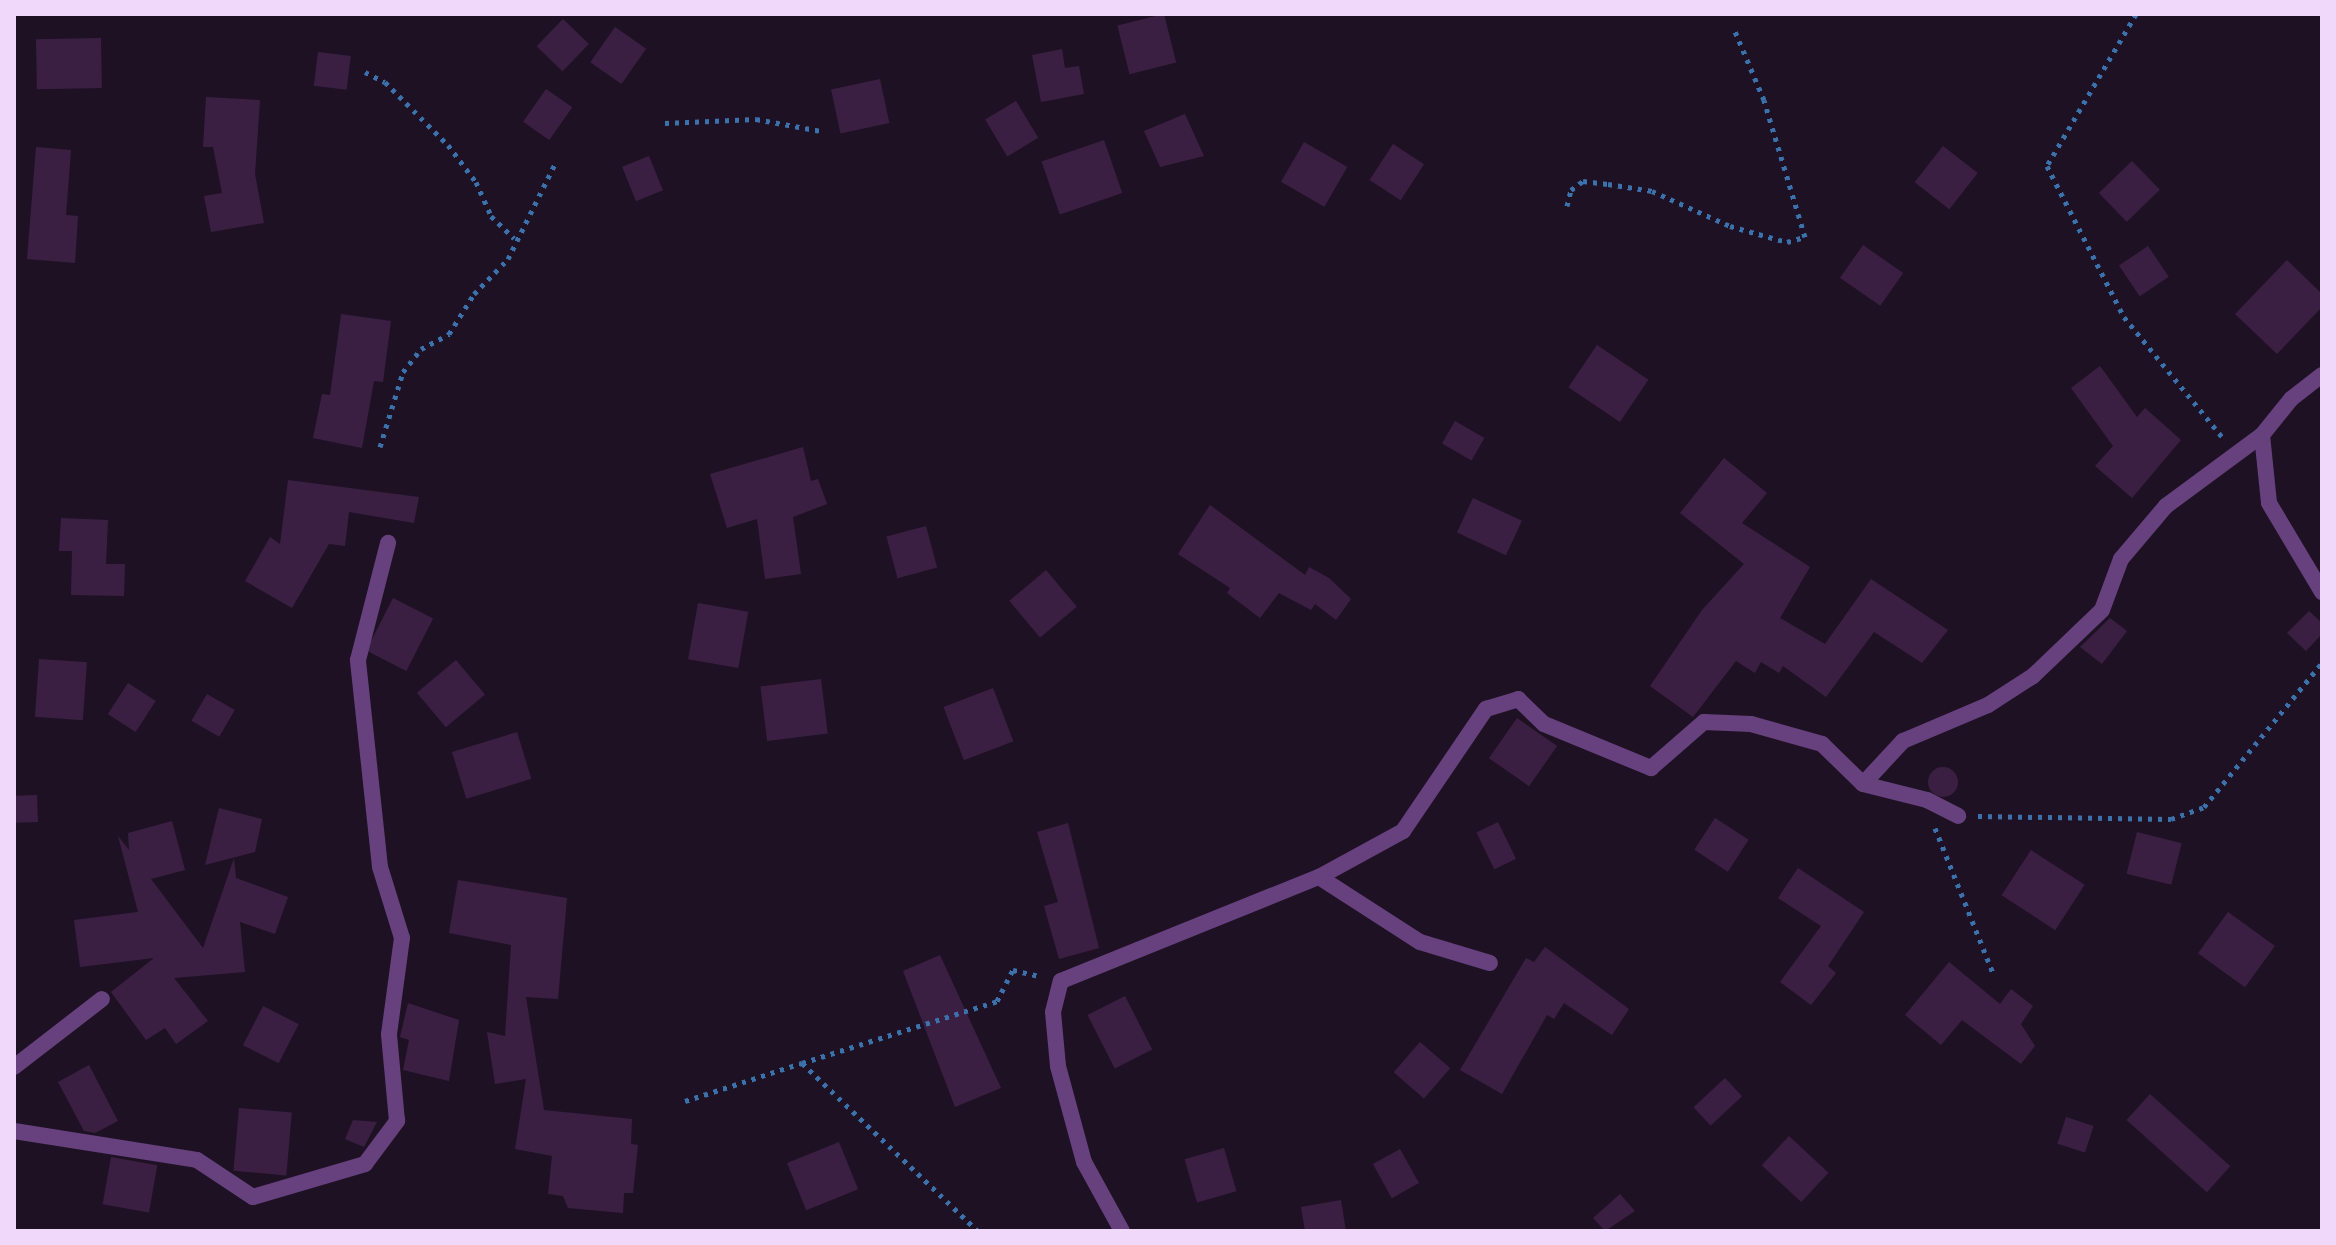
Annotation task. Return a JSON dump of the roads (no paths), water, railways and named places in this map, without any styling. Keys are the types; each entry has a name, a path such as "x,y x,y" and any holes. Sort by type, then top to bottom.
{"street":[{"path":"1863,784 1903,741 1988,705 2033,676 2102,610 2121,559 2166,506 2262,435 2291,399 2322,375"},
{"path":"2262,435 2269,503 2322,592"},
{"path":"14,1131 197,1160 253,1197 365,1164 397,1121 389,1034 402,938 380,867 358,660 388,543"},
{"path":"1122,1231 1084,1162 1058,1066 1053,1012 1061,981 1319,877 1403,831 1486,709 1518,699 1544,724 1651,768 1704,722 1751,724 1822,744 1863,784 1927,800 1958,816"},
{"path":"1319,877 1420,942 1490,963"},
{"path":"14,1067 102,999"}]}
